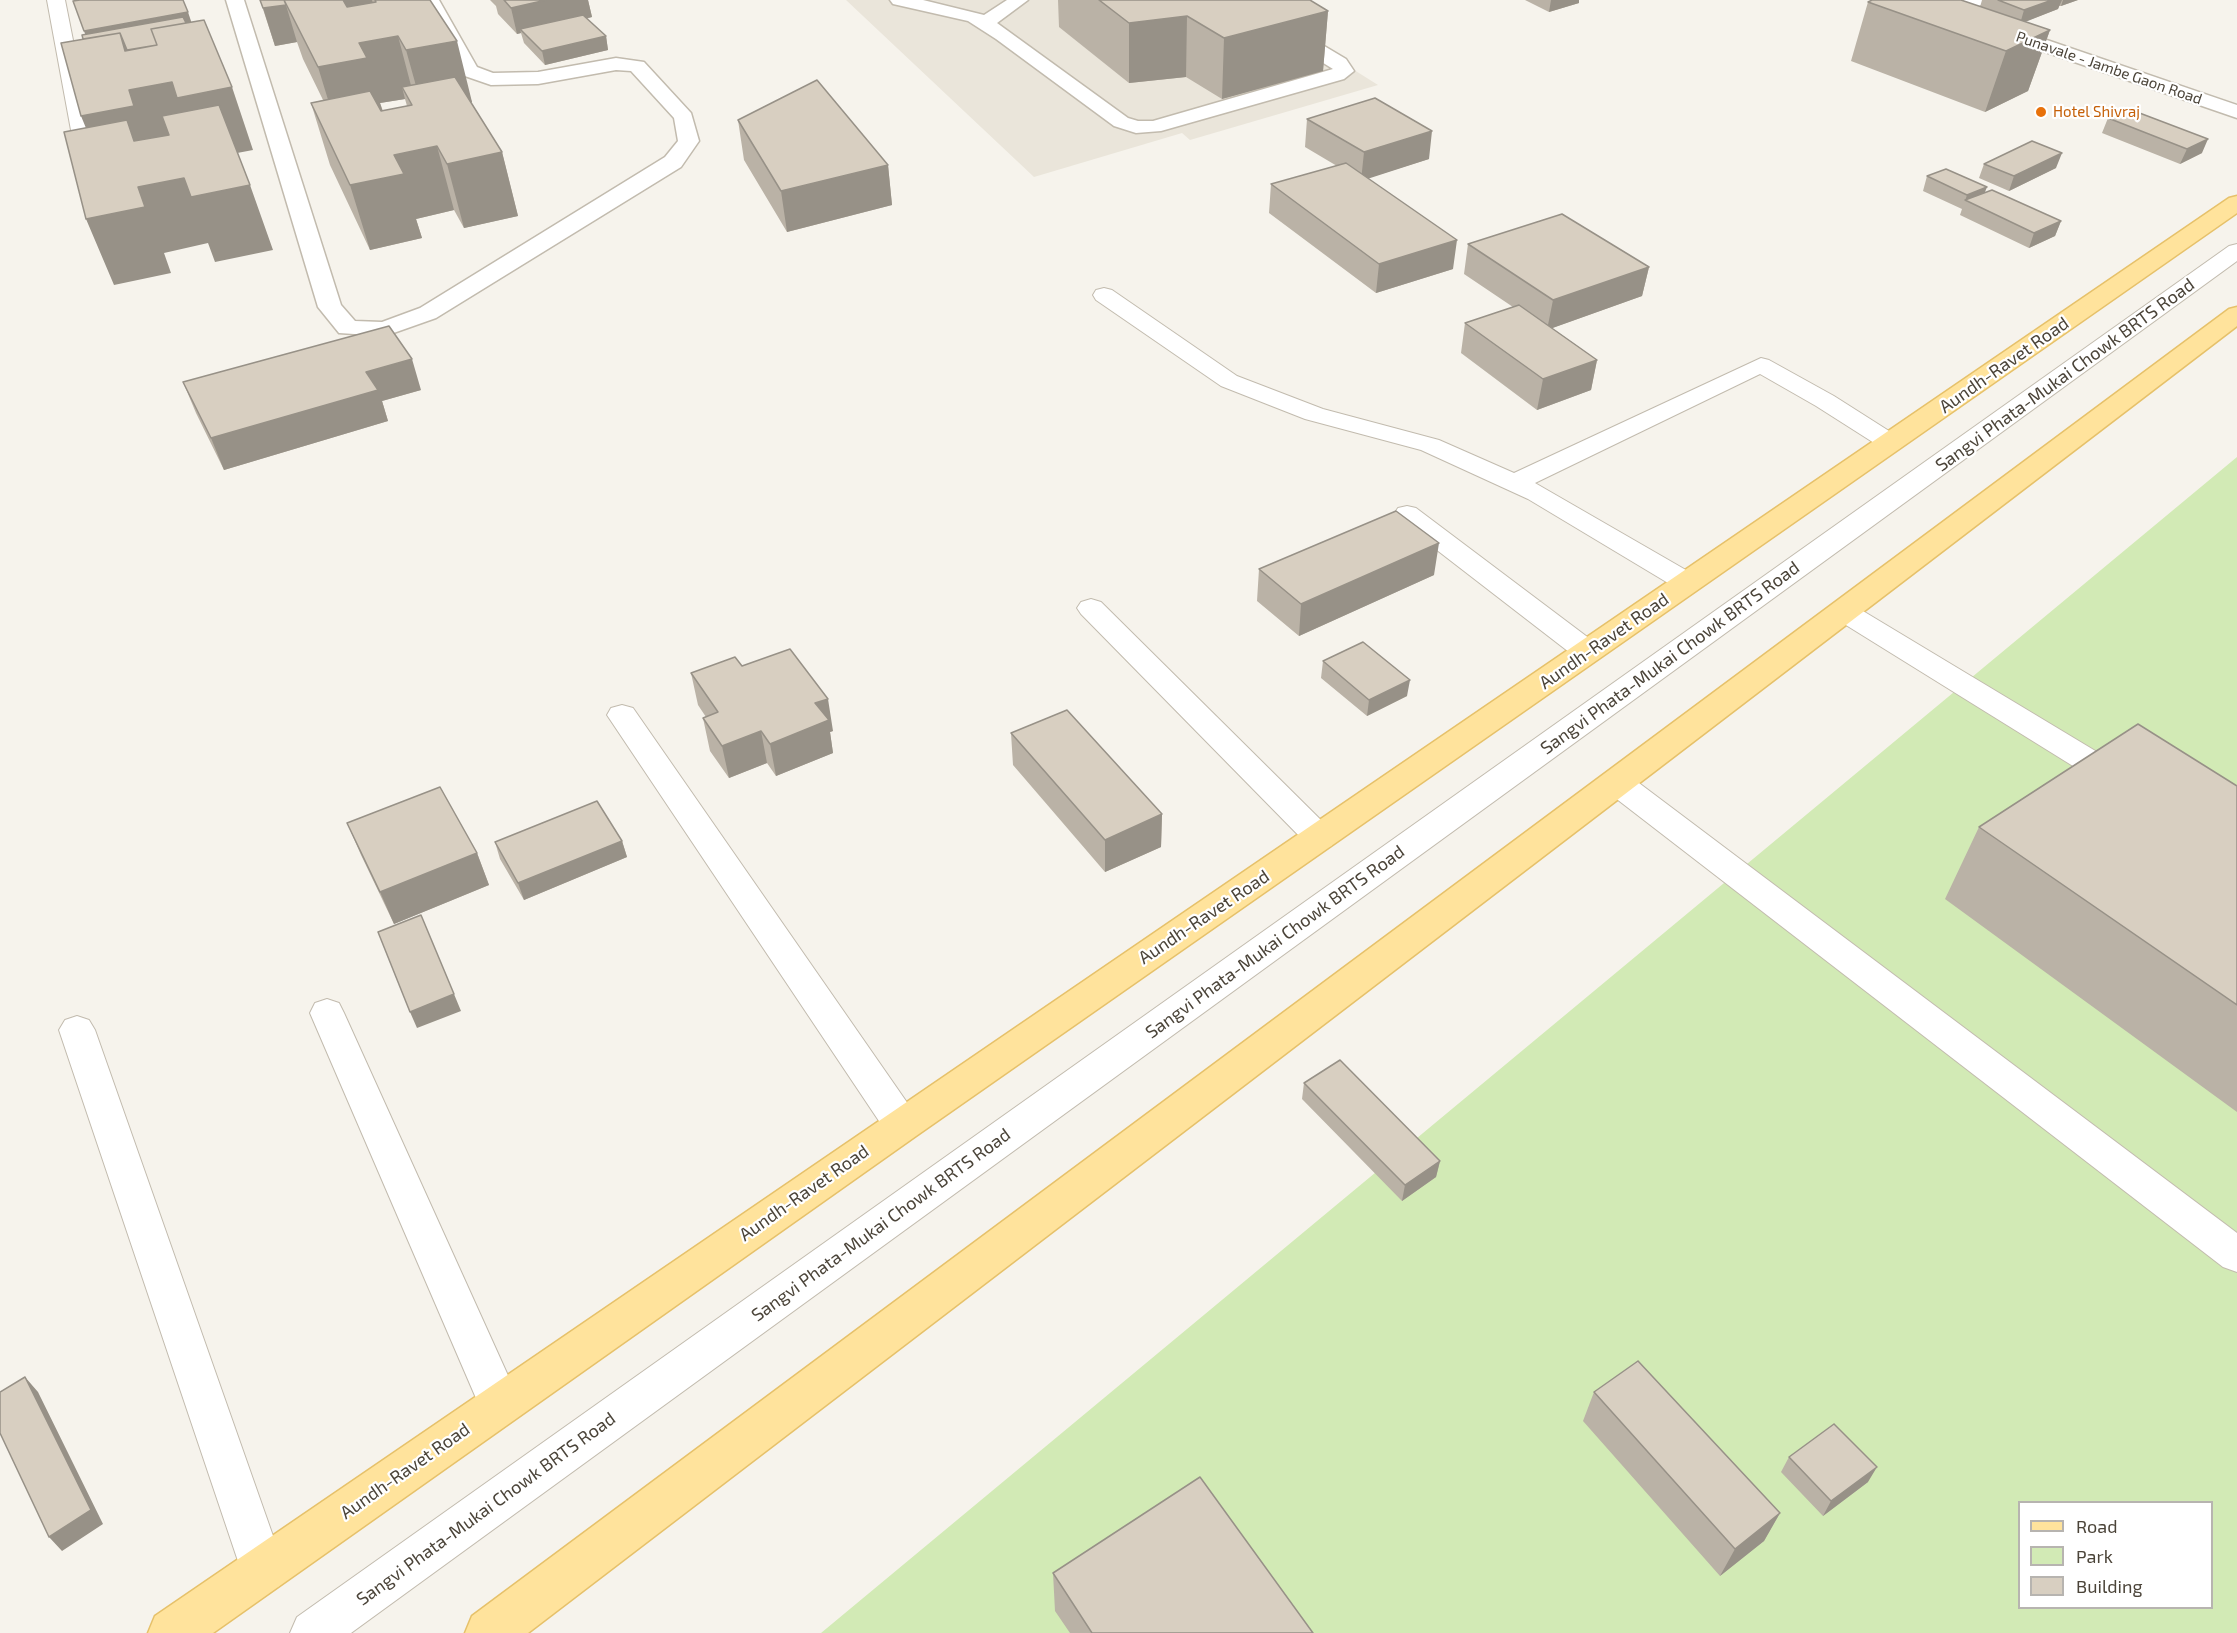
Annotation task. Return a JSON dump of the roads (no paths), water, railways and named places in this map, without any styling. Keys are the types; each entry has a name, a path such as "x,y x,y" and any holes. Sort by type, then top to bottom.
{"main road":[{"name":"Aundh-Ravet Road","path":"172,1633 902,1125 2237,203"},
{"path":"489,1633 2237,314"}],"street":[{"path":"235,0 330,307 348,328 385,329 428,313 673,162 689,141 684,117 637,66 616,64 538,78 491,79 469,71 430,0"},
{"path":"899,0 927,3 974,17 1121,122 1136,127 1154,127 1337,75 1344,71 1339,63 1234,0"},
{"path":"984,23 1019,0"},
{"name":"Punavale - Jambe Gaon Road","path":"1932,6 2237,112"}],"lane":[{"path":"56,0 84,141"},
{"path":"1951,13 1977,0"},
{"name":"Sangvi Phata-Mukai Chowk BRTS Road","path":"314,1633 2237,251"},
{"path":"1104,295 1230,381 1314,414 1430,445 1547,499 1688,583"},
{"path":"1514,483 1761,365 1825,401 1891,443"},
{"path":"1407,514 1588,652"},
{"path":"1091,608 1320,838"},
{"path":"1843,611 2148,798"},
{"path":"622,715 902,1125"},
{"path":"1616,782 2237,1255"},
{"path":"327,1013 500,1405"},
{"path":"77,1030 263,1570"}],"place":[{"name":"Hotel Shivraj","path":"2041,112"}]}
